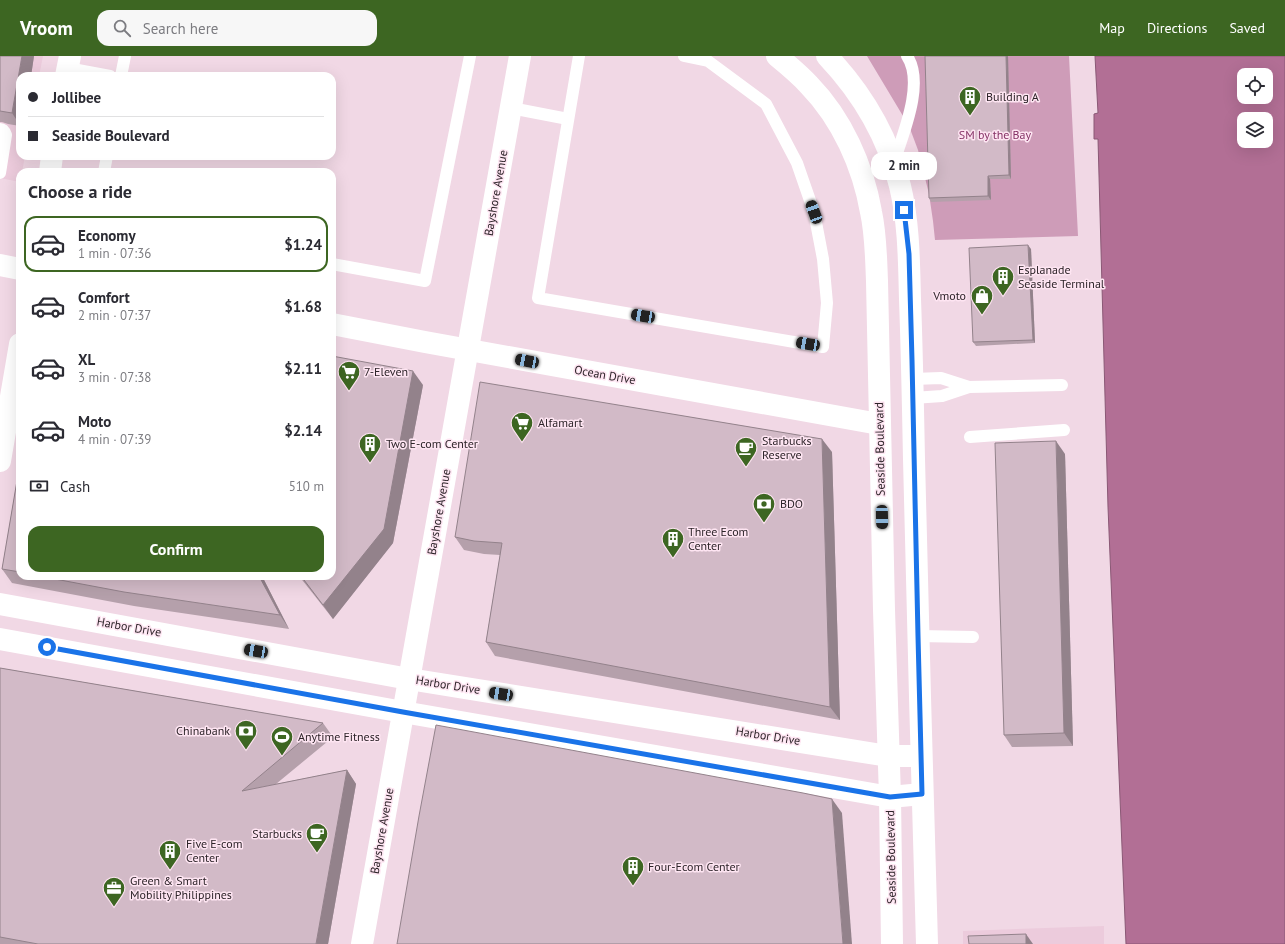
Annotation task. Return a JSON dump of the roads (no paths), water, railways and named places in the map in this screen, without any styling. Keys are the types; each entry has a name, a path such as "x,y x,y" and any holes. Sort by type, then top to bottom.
{"street":[{"name":"Bayshore Avenue","path":"362,944 520,56"},
{"name":"Seaside Boulevard","path":"778,56 810,85 835,119 845,136 859,167 866,188 871,211 876,258 879,424 890,797 892,944"},
{"path":"827,56 847,80 874,119 894,164 906,221 909,254 913,389 921,756 927,944"},
{"path":"0,265 16,268"},
{"name":"Ocean Drive","path":"336,325 879,424"},
{"path":"0,461 16,367"},
{"name":"Harbor Drive","path":"0,604 409,679 888,756 921,756"},
{"path":"0,639 403,712 890,797 922,794"}],"lane":[{"path":"122,72 125,56"},
{"path":"336,265 425,280 470,56"},
{"path":"579,56 538,298 823,347 827,303 823,259 814,212 797,163 766,104 708,61 684,56"},
{"path":"894,164 913,101 914,80 910,59 907,56"},
{"path":"68,67 91,72"},
{"path":"511,108 568,119"},
{"path":"0,129 6,132 0,173"},
{"path":"913,389 941,378 969,387"},
{"path":"913,389 942,396 969,387 1062,385"},
{"path":"970,437 1064,430"},
{"path":"918,636 973,637"}],"place":[{"name":"Building A","path":"970,116"},
{"name":"Esplanade Seaside Terminal","path":"1003,296"},
{"name":"Vmoto","path":"982,316"},
{"name":"7-Eleven","path":"349,392"},
{"name":"Alfamart","path":"522,442"},
{"name":"Two E-com Center","path":"370,464"},
{"name":"Starbucks Reserve","path":"746,468"},
{"name":"BDO","path":"764,524"},
{"name":"Three Ecom Center","path":"673,558"},
{"name":"Chinabank","path":"246,750"},
{"name":"Anytime Fitness","path":"282,756"},
{"name":"Starbucks","path":"317,854"},
{"name":"Five E-com Center","path":"170,870"},
{"name":"Four-Ecom Center","path":"633,886"},
{"name":"Green & Smart Mobility Philippines","path":"114,908"}],"park label":[{"name":"SM by the Bay","path":"995,135"}]}
